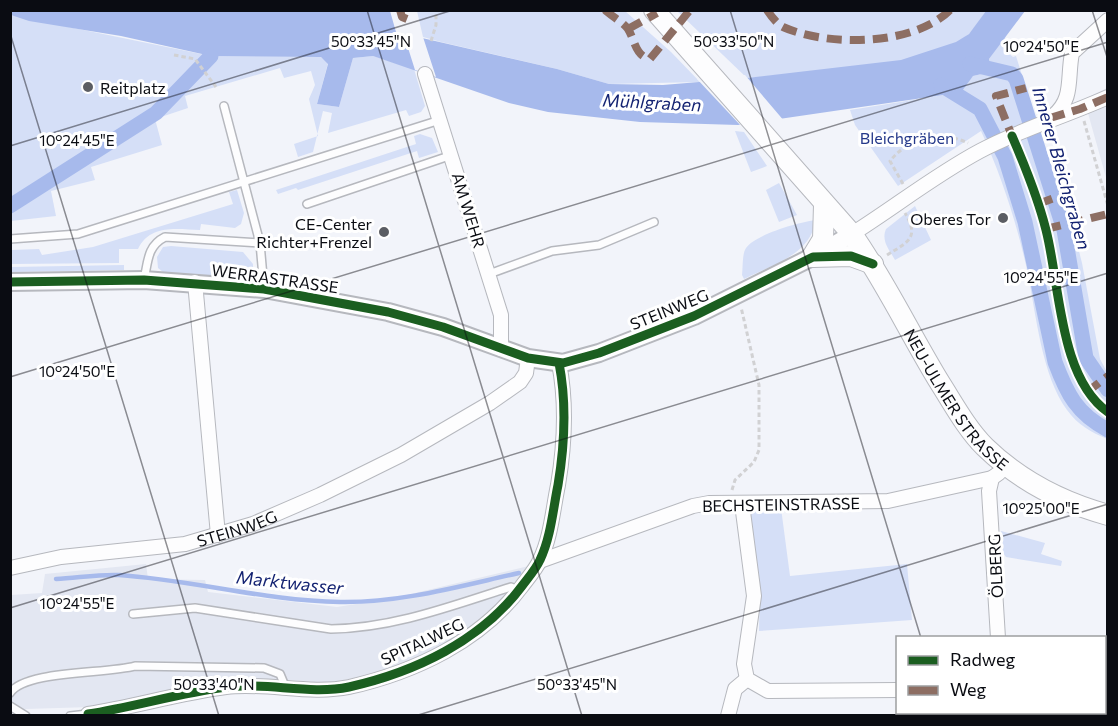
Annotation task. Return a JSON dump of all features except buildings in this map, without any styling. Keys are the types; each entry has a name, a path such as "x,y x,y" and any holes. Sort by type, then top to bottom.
{"main road":[{"name":"NEU-ULMER STRASSE","path":"657,11 763,130 824,206 852,234 873,264 929,364 999,472 1081,507 1107,515"},
{"path":"824,206 823,238 813,257 860,257 873,264"}],"street":[{"path":"1050,118 1064,106 1072,53 1107,20"},
{"name":"AM WEHR","path":"425,74 501,315 501,349"},
{"path":"852,234 983,149 1050,118 1080,109 1107,97"},
{"name":"STEINWEG","path":"10,568 71,556 186,544 253,524 320,495 401,455 520,382 526,373 528,358 559,363 599,353 740,295 852,234"},
{"name":"WERRASTRASSE","path":"10,282 144,280 195,282 264,289 388,312 528,358"},
{"name":"WERRASTRASSE","path":"195,282 218,535"},
{"name":"SPITALWEG","path":"88,714 201,690 256,685 328,690 347,687 420,663 456,645 484,627 518,591 540,561 554,504 564,433 565,402 559,363"},
{"name":"BECHSTEINSTRASSE","path":"540,561 693,506 727,503 888,501 999,472"},
{"name":"ÖLBERG","path":"998,636 989,491 999,472"},
{"path":"742,504 754,596 744,664 747,679 768,691 896,690"},
{"path":"728,716 735,688 747,679"}],"lane":[{"path":"224,106 261,243 264,289"},
{"path":"10,239 78,234 440,120"},
{"path":"307,204 452,155"},
{"path":"489,274 552,251 599,244 654,222"},
{"path":"144,280 151,249 154,243 165,237 261,243"},
{"path":"133,614 195,608 331,629 351,628 406,621 511,587 518,591"},
{"path":"10,693 22,682 118,671 135,666 264,668 280,674 285,686"},
{"path":"10,706 26,716"},
{"path":"70,716 88,714"}],"path":[{"path":"431,41 436,25 436,10"},
{"path":"174,55 195,59 216,87"},
{"path":"1080,109 1107,207"},
{"path":"873,264 910,240 912,227 905,199 891,161 904,147 923,139 956,137 983,149"},
{"path":"727,503 735,480 754,462 759,450 759,385 740,295"}],"shaded area":[{"path":"1107,88 1107,181 1084,99"},
{"path":"146,564 148,579 205,580 208,592 337,607 394,598 533,565 494,612 437,651 380,673 328,683 275,679 226,680 91,707 26,709 11,716 11,595 42,593 45,574"}],"green space":[{"path":"417,11 625,11 671,52 700,82 609,84 557,69 441,42 423,37"},
{"path":"677,11 986,11 970,33 951,45 926,55 864,67 747,78"},
{"path":"10,15 211,56 321,57 328,63 317,104 339,107 353,58 373,56 414,69 425,106 421,112 409,116 406,110 328,133 332,113 323,111 317,134 309,99 315,85 311,71 284,78 280,68 185,96 188,108 155,119 162,145 91,167 95,180 51,191 56,216 11,221 11,231"},
{"name":"Bleichgräben","path":"1005,35 1006,51 1013,57 1016,56 1050,164 1061,186 1054,189 1058,203 1066,200 1082,263 1100,359 1107,372 1107,439 1085,428 1071,415 1058,396 1051,380 1041,345 1019,237 1002,183 981,131 898,186 855,125 850,110 955,95 973,76 986,73 989,59"},
{"path":"735,131 744,132 767,166 751,172"},
{"path":"420,134 432,138 438,152 419,158 417,151 298,190 296,188 278,194 276,190 416,144 414,136"},
{"path":"317,136 313,152 298,157 294,144"},
{"path":"779,183 797,215 779,222 766,190"},
{"path":"237,190 244,213 241,224 235,228 201,224 200,230 173,229 157,232 149,235 138,249 119,249 119,263 11,264 11,250 39,249 42,255 93,247 233,204 229,192"},
{"path":"915,206 931,240 895,260 885,241 886,229"},
{"path":"816,220 806,242 798,250 778,263 744,279 742,275 744,254 751,243 779,230"},
{"path":"163,247 243,252 253,264 253,276 248,278 163,272 158,268 157,257"},
{"path":"124,265 124,270 11,272 11,267"},
{"path":"781,508 790,576 907,564 912,620 759,631 760,588 748,509"},
{"path":"1001,531 1045,543 1041,554 1062,561 1061,566 1006,557 1003,553"}],"water":[{"name":"Mühlgraben","path":"11,10 390,11 396,32 557,69 609,84 663,85 747,78 901,60 956,42 969,34 986,11 1025,11 989,59 990,69 986,73 973,76 959,95 950,94 738,125 640,122 548,112 509,103 373,56 353,58 339,107 317,104 328,64 321,57 211,56 121,36 29,21 11,15"}],"pier":[{"path":"403,32 423,37 436,77 415,70"},
{"path":"745,75 785,122 742,127 697,79"}],"waterway":[{"path":"10,206 156,113 211,56"},
{"name":"Innerer Bleichgraben","path":"970,64 1012,74 1016,79 1064,230 1086,358 1108,390"},
{"path":"941,85 980,109 1005,157 1025,222 1055,362 1074,402 1088,417 1108,430"},
{"name":"Marktwasser","path":"56,579 119,575 312,601 363,602 408,597 519,573"}],"marked path":[{"path":"400,10 402,17 407,19"},
{"path":"605,10 626,26 638,51 650,59 690,10"},
{"path":"767,10 783,27 823,38 846,40 870,40 915,31 934,22 950,10"},
{"path":"628,29 657,13"},
{"path":"1014,141 996,96 1026,88"},
{"path":"1050,118 1108,97"},
{"path":"1038,204 1057,197"},
{"path":"1046,229 1108,214"},
{"path":"1087,392 1108,376"}],"cycle path":[{"path":"1012,136 1043,218 1064,329 1071,354 1080,377 1092,397 1108,412"},
{"path":"10,282 144,280 264,289 388,312 443,327 528,358 563,363 599,353 694,316 813,257 851,256 873,264"},
{"path":"88,714 226,687 257,686 319,690 349,687 398,673 445,652 467,638 506,606 534,570 544,551 558,485 564,439 563,393 559,363"}],"place":[{"name":"Reitplatz","path":"88,87"},
{"name":"Oberes Tor","path":"1003,218"},
{"name":"CE-Center Richter+Frenzel","path":"384,232"}]}
